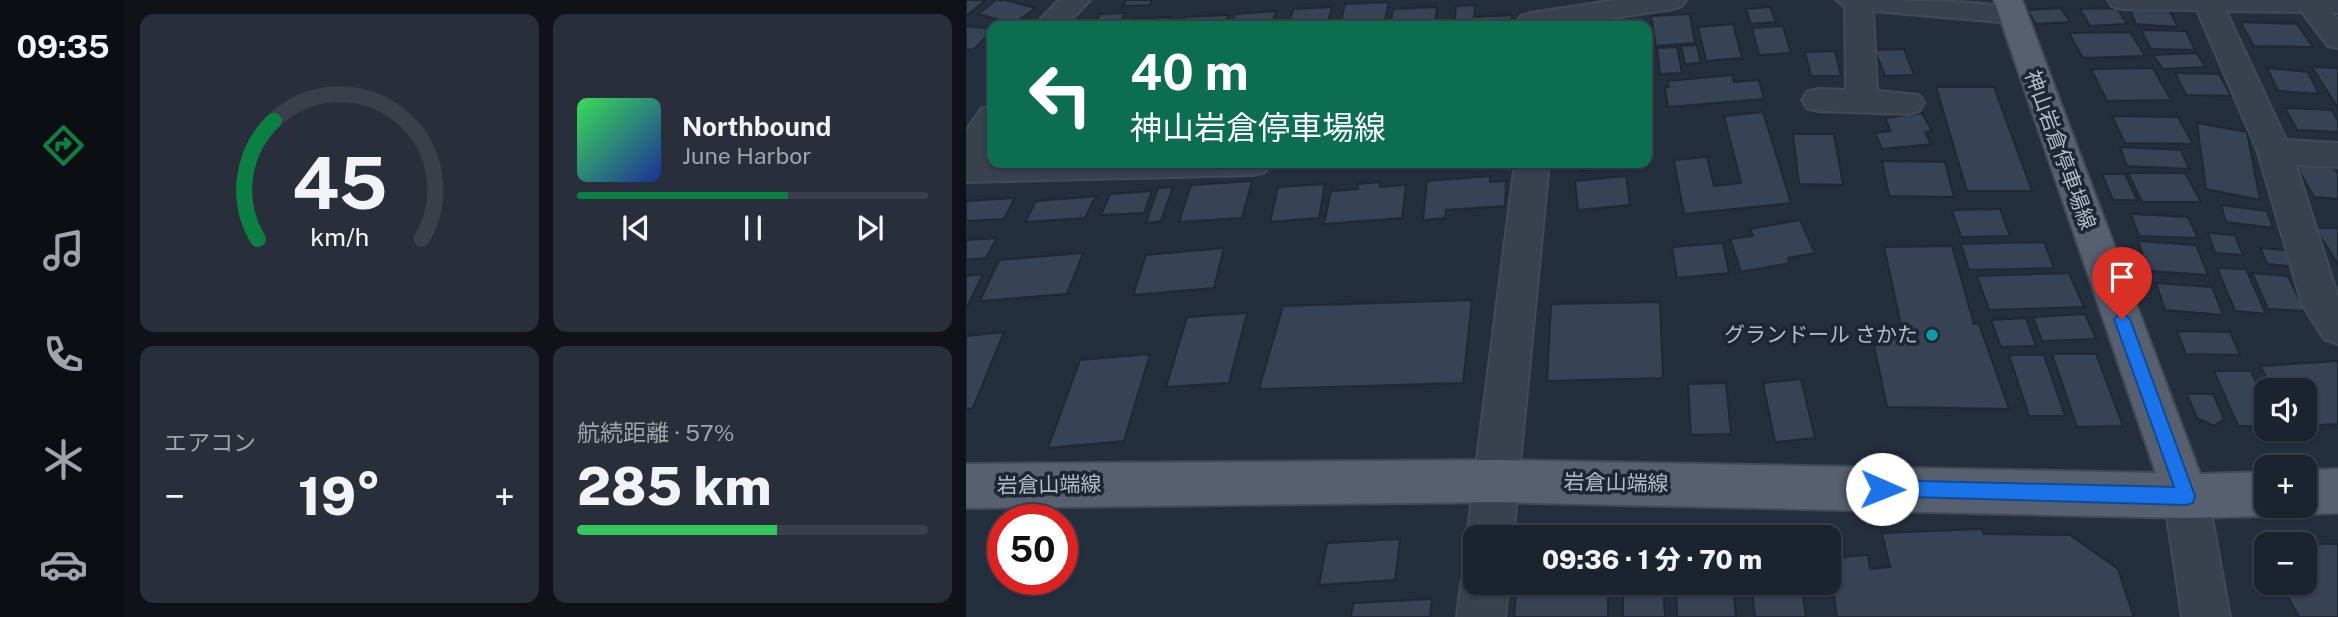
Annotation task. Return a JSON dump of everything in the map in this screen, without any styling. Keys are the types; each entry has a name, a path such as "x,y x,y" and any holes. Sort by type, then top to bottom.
{"main road":[{"name":"神山岩倉停車場線","path":"2010,7 2186,496"},
{"name":"岩倉山端線","path":"966,486 1496,481 2186,496 2254,494"},
{"path":"2317,492 2338,491"}],"street":[{"path":"1053,21 1076,0"},
{"path":"1531,16 1672,0"},
{"path":"2122,0 2325,5 2338,39"},
{"path":"1862,102 1854,1 2010,7"},
{"path":"2207,1 2276,152 2321,304 2338,327"},
{"path":"1818,100 1908,103"},
{"path":"966,158 987,125"},
{"path":"2276,152 2338,155"},
{"path":"966,170 1048,168"},
{"path":"1491,525 1531,168"},
{"path":"2186,496 2206,617"},
{"path":"1481,617 1484,595"}],"building":[{"path":"966,0 986,0 966,16"},
{"path":"996,0 1035,8 1018,21 1003,21 978,14"},
{"path":"1126,0 1152,0 1150,5 1123,6"},
{"path":"1389,2 1385,21 1341,21 1345,4"},
{"path":"1475,5 1474,17 1512,15 1511,21 1454,21 1456,6"},
{"path":"1332,7 1328,21 1289,21 1293,9"},
{"path":"1437,7 1436,21 1391,21 1393,9"},
{"path":"1770,7 1776,22 1751,24 1746,9"},
{"path":"2061,8 2070,22 2036,24 2027,10"},
{"path":"2117,8 2127,24 2090,26 2080,9"},
{"path":"2129,8 2169,10 2178,27 2136,24"},
{"path":"1276,11 1273,21 1233,21 1235,14"},
{"path":"1125,13 1121,21 1096,21 1100,14"},
{"path":"1690,14 1695,43 1656,46 1651,16"},
{"path":"1229,15 1226,21 1184,21 1185,17"},
{"path":"1170,17 1168,21 1131,21"},
{"path":"2240,22 2297,24 2313,47 2254,46"},
{"path":"1733,24 1742,58 1706,61 1698,27"},
{"path":"966,26 987,28 987,36 973,50 966,49"},
{"path":"1783,26 1791,53 1759,55 1752,28"},
{"path":"2141,30 2186,31 2195,50 2151,49"},
{"path":"2130,32 2145,56 2083,58 2069,33"},
{"path":"1697,45 1701,63 1685,64 1681,46"},
{"path":"1677,47 1682,73 1660,74 1657,48"},
{"path":"1904,49 1914,75 1885,76 1875,50"},
{"path":"1835,51 1841,76 1811,76 1805,52"},
{"path":"2196,53 2206,67 2163,69 2153,55"},
{"path":"2312,67 2338,68 2338,108"},
{"path":"2153,68 2171,100 2107,101 2091,69"},
{"path":"2267,68 2308,72 2319,94 2278,91"},
{"path":"2175,73 2219,74 2231,96 2186,95"},
{"path":"1732,75 1734,82 1759,80 1764,99 1668,107 1665,87 1669,87 1668,81"},
{"path":"1936,87 1994,87 2032,191 1967,191"},
{"path":"2285,108 2332,110 2338,121 2338,132 2297,130"},
{"path":"1763,112 1791,203 1684,214 1674,160 1707,157 1714,186 1741,183 1724,116"},
{"path":"1922,113 1932,131 1925,132 1931,144 1882,149 1875,133 1891,131 1885,118"},
{"path":"2112,116 2178,117 2193,144 2125,143"},
{"path":"2197,123 2247,132 2260,200 2206,189"},
{"path":"1793,134 1834,134 1843,185 1799,184"},
{"path":"2120,147 2181,150 2189,169 2127,166"},
{"path":"1882,161 1945,162 1954,197 1889,196"},
{"path":"2296,165 2334,168 2338,174 2338,199 2314,197"},
{"path":"1580,168 1610,168 1580,171"},
{"path":"2128,173 2185,173 2201,202 2142,202"},
{"path":"2102,174 2125,174 2137,200 2113,200"},
{"path":"1490,176 1490,182 1506,181 1505,206 1446,210 1445,218 1423,220 1427,181"},
{"path":"1626,176 1630,205 1578,210 1575,181"},
{"path":"1252,181 1242,218 1179,222 1191,185"},
{"path":"1381,182 1380,187 1406,185 1402,218 1324,224 1331,191 1358,189 1358,184"},
{"path":"1325,184 1319,218 1270,222 1278,187"},
{"path":"1173,187 1161,221 1146,223 1158,188"},
{"path":"1152,191 1144,213 1101,215 1110,194"},
{"path":"1099,196 1093,201 1085,218 1025,222 1036,201"},
{"path":"1015,198 1004,219 966,221 966,201"},
{"path":"2221,205 2267,211 2273,228 2226,222"},
{"path":"2000,209 2010,236 1961,237 1952,210"},
{"path":"2131,214 2188,217 2198,238 2139,236"},
{"path":"1800,220 1815,253 1788,258 1790,263 1741,272 1730,239 1753,236 1750,229"},
{"path":"2315,228 2338,228 2338,264"},
{"path":"2208,233 2235,235 2243,255 2215,253"},
{"path":"997,238 986,258 966,260 966,240"},
{"path":"2138,241 2196,245 2208,275 2148,271"},
{"path":"2044,242 2054,268 1969,270 1961,244"},
{"path":"1723,243 1729,273 1677,278 1672,247"},
{"name":"グランドール さかた","path":"1952,246 1974,324 1979,324 2009,409 1887,407 1874,345 1885,344 1879,325 1901,325 1884,247"},
{"path":"1224,248 1214,288 1133,295 1146,255"},
{"path":"2260,248 2293,251 2300,267 2267,264"},
{"path":"1083,253 1067,294 980,301 999,260"},
{"path":"2217,268 2246,269 2266,314 2235,311"},
{"path":"2069,273 2084,307 1989,310 1977,276"},
{"path":"2252,273 2288,276 2305,311 2268,309"},
{"path":"983,274 966,309 966,276"},
{"path":"2156,283 2212,287 2223,315 2165,310"},
{"path":"1472,300 1463,383 1259,389 1283,306"},
{"path":"1660,302 1663,378 1547,381 1551,304"},
{"path":"1247,313 1229,383 1166,387 1187,317"},
{"path":"2085,314 2096,339 2042,341 2033,317"},
{"path":"2026,318 2036,346 2001,347 1991,320"},
{"path":"2177,331 2230,332 2240,355 2186,354"},
{"path":"1004,332 973,408 966,409 966,336"},
{"path":"1150,354 1124,441 1048,448 1080,360"},
{"path":"2052,354 2096,354 2123,426 2077,427"},
{"path":"2009,355 2044,355 2065,416 2029,416"},
{"path":"2338,361 2338,424 2317,425 2317,378 2267,378 2260,366"},
{"path":"2214,371 2251,371 2254,378 2254,426 2238,426"},
{"path":"1801,379 1815,438 1775,442 1763,383"},
{"path":"1726,383 1731,434 1691,435 1688,384"},
{"path":"2187,394 2213,394 2224,419 2214,426 2197,418"},
{"path":"1982,529 1984,534 2070,535 2118,569 2134,617 1837,617 1834,595 1841,595 1841,557 1868,555 1870,569 1890,567 1882,533"},
{"path":"1400,539 1395,580 1319,585 1327,543"},
{"path":"2317,544 2338,544 2338,617 2299,617 2287,595 2317,595"},
{"path":"1516,595 1608,595 1608,617 1514,617"},
{"path":"1623,595 1664,595 1665,617 1623,617"},
{"path":"1676,595 1734,595 1736,617 1677,617"},
{"path":"1752,595 1803,595 1806,617 1755,617"},
{"path":"1432,599 1430,617 1351,617 1353,603"}],"place":[{"name":"グランドール さかた","path":"1932,335"}],"route":[{"path":"1882,489 2186,496 2122,319"}]}
